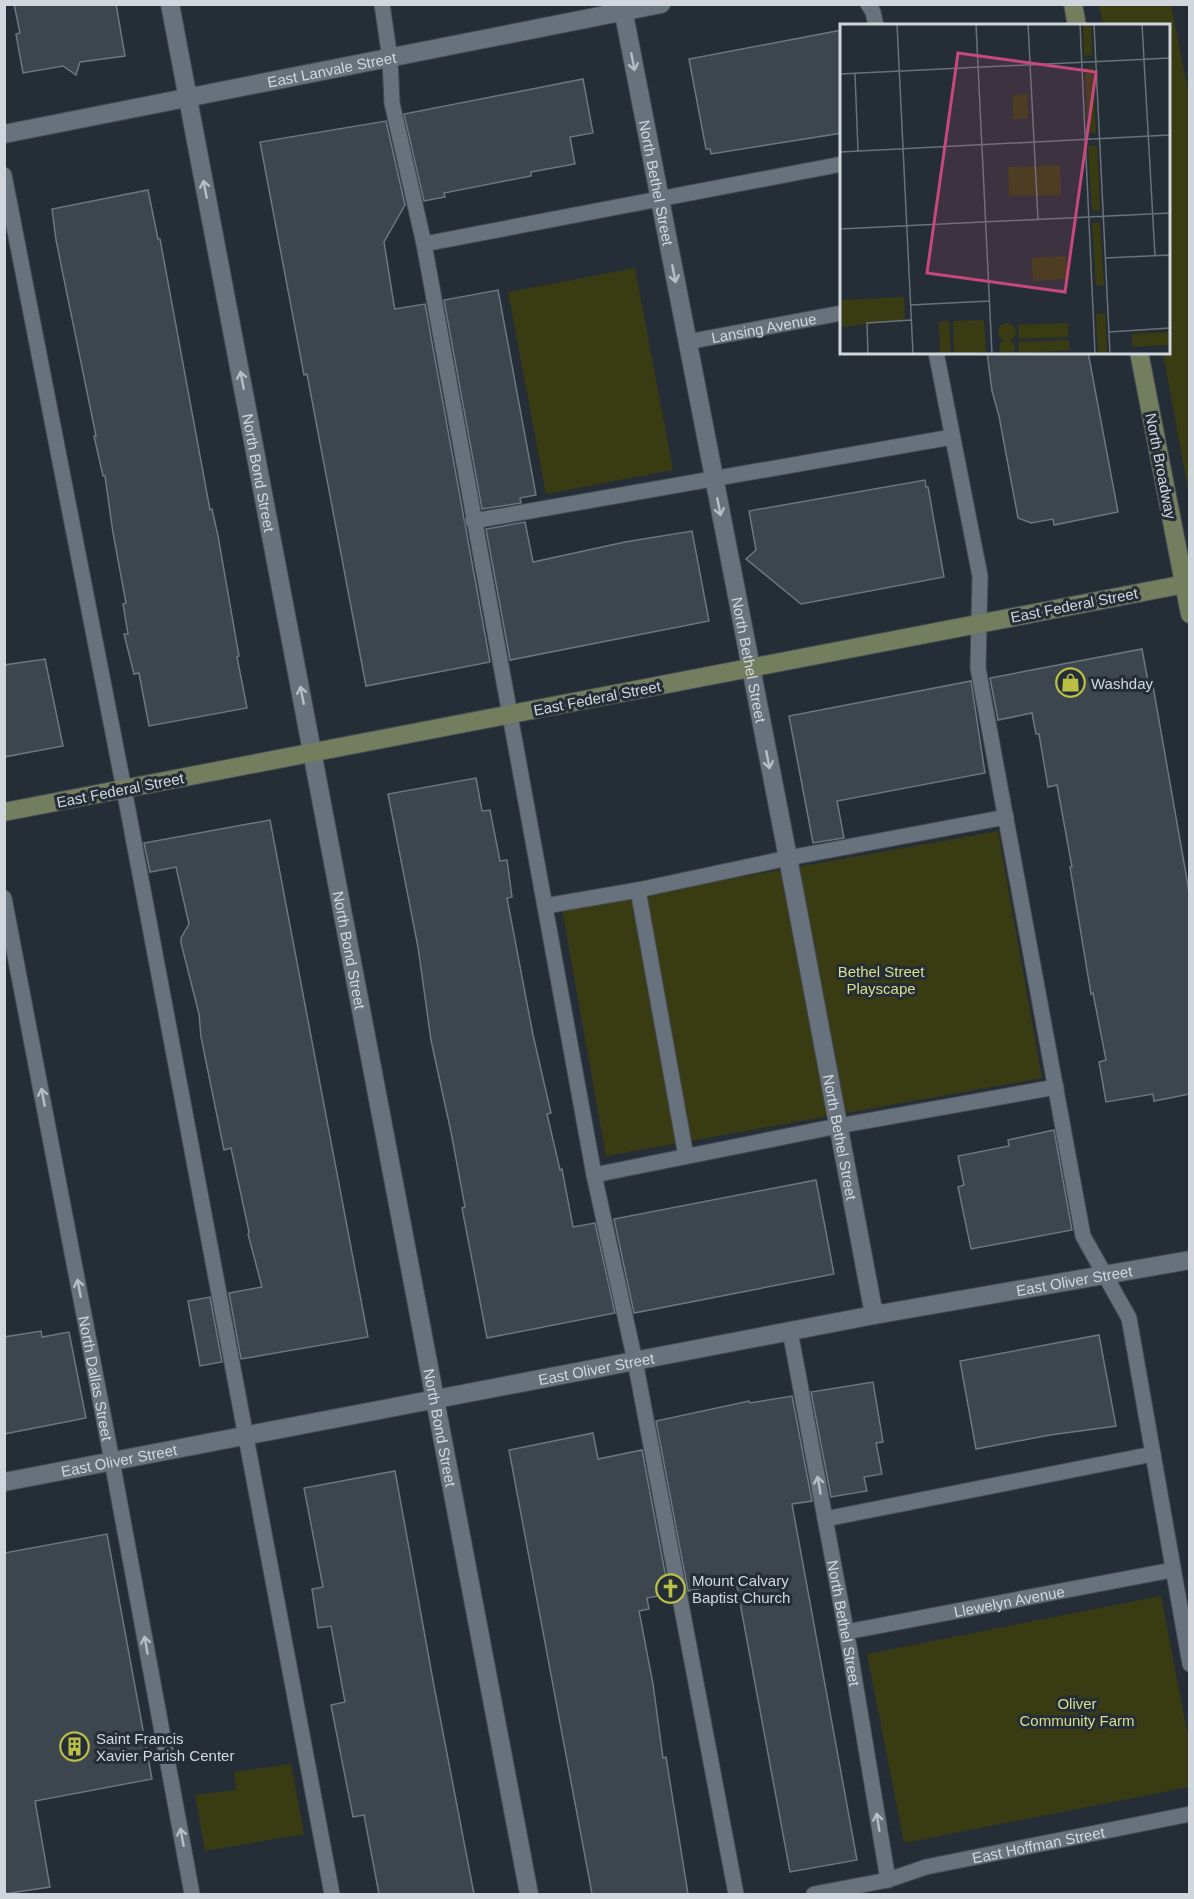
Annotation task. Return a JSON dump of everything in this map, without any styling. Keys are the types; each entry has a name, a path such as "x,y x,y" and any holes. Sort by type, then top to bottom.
{"street":[{"name":"North Bond Street","path":"170,4 530,1894"},
{"name":"East Lanvale Street","path":"4,134 390,59 622,8 661,4"},
{"path":"1073,4 1077,24"},
{"name":"North Bethel Street","path":"622,8 788,858 874,1315"},
{"name":"North Broadway","path":"1139,354 1187,584 1190,614"},
{"name":"East Federal Street","path":"4,812 1187,584"},
{"name":"East Oliver Street","path":"4,1482 874,1315 1190,1260"}],"lane":[{"path":"382,4 390,59 392,103 423,244 594,1174 635,1361 736,1894"},
{"path":"868,4 873,12 876,24"},
{"path":"423,244 840,164"},
{"path":"4,175 124,789 332,1894"},
{"name":"Lansing Avenue","path":"687,342 840,313"},
{"path":"936,354 980,576 978,668 1083,1236 1129,1318 1190,1664"},
{"path":"473,521 952,437"},
{"path":"545,906 638,890 788,858 1006,817"},
{"path":"638,890 687,1156"},
{"name":"North Dallas Street","path":"4,898 192,1894"},
{"path":"594,1174 838,1126 1056,1087"},
{"name":"North Bethel Street","path":"790,1331 846,1632 888,1880"},
{"path":"825,1519 1153,1454"},
{"name":"Llewelyn Avenue","path":"846,1632 1172,1570"},
{"name":"East Hoffman Street","path":"814,1894 888,1880 926,1867 1190,1814"}],"green space":[{"path":"1099,5 1171,5 1190,101 1189,495 1163,354 1170,354 1170,24 1103,24"},
{"path":"635,268 673,470 546,494 508,292"},
{"name":"Bethel Street Playscape","path":"998,831 1042,1078 606,1156 562,909"},
{"name":"Oliver Community Farm","path":"1161,1596 1189,1742 1189,1787 904,1843 867,1654"},
{"path":"291,1764 304,1834 205,1851 195,1795 236,1790 234,1772"}],"building":[{"path":"14,4 116,4 125,56 80,62 76,75 63,66 23,73 16,34 20,33"},
{"path":"840,30 840,133 711,154 710,149 706,149 689,59"},
{"path":"583,79 593,133 570,137 575,164 531,172 531,176 444,193 445,197 424,201 404,114"},
{"path":"386,121 405,205 384,242 394,305 395,309 425,304 490,662 366,686 260,142"},
{"path":"148,190 158,239 160,239 210,510 212,509 218,536 247,708 149,726 139,673 134,674 124,634 128,634 123,604 126,603 105,476 103,476 94,436 96,436 56,240 52,209"},
{"path":"498,290 536,495 520,498 521,503 482,509 444,300"},
{"path":"987,354 1088,354 1118,512 1054,525 1053,519 1031,523 1018,518 999,416 992,391"},
{"path":"925,480 944,577 801,604 746,559 756,550 749,511"},
{"path":"525,522 533,562 625,542 692,531 709,621 510,660 486,529"},
{"path":"1142,649 1149,687 1153,686 1190,897 1190,1094 1154,1101 1153,1094 1106,1102 1099,1062 1106,1060 1093,993 1091,994 1057,785 1048,787 1039,734 1036,734 1032,713 998,720 990,678"},
{"path":"45,659 63,746 4,757 4,665"},
{"path":"971,681 985,773 837,801 844,838 813,843 789,716"},
{"path":"476,778 482,811 490,810 500,861 507,860 512,897 507,898 533,1035 551,1113 547,1114 560,1170 562,1169 573,1227 595,1223 615,1313 487,1338 462,1208 465,1207 451,1132 431,1040 418,947 388,794"},
{"path":"270,820 368,1337 241,1359 229,1293 262,1287 248,1234 231,1148 224,1150 201,1037 199,1014 181,943 181,938 189,924 176,867 150,872 144,843"},
{"path":"1054,1130 1072,1230 971,1249 958,1187 964,1185 958,1156 1009,1146 1008,1140"},
{"path":"816,1180 834,1274 634,1313 614,1219"},
{"path":"210,1297 222,1362 200,1366 188,1301"},
{"path":"41,1331 42,1337 69,1332 86,1418 4,1434 4,1337"},
{"path":"1099,1335 1116,1426 1050,1435 976,1449 960,1361"},
{"path":"873,1382 883,1442 876,1443 882,1474 864,1477 867,1491 831,1497 811,1392"},
{"path":"792,1396 812,1501 792,1504 857,1860 790,1872 736,1581 688,1591 656,1421 749,1401 750,1403"},
{"path":"593,1433 598,1459 642,1450 669,1594 647,1598 649,1609 639,1611 688,1894 592,1894 509,1450"},
{"path":"395,1471 474,1894 379,1894 364,1815 353,1817 331,1705 345,1702 331,1626 318,1628 312,1589 323,1587 304,1488"},
{"path":"107,1534 152,1779 35,1801 50,1887 4,1894 4,1553"}],"place":[{"name":"Washday","path":"1070,683"},
{"name":"Mount Calvary Baptist Church","path":"671,1589"},
{"name":"Saint Francis Xavier Parish Center","path":"75,1747"}]}
